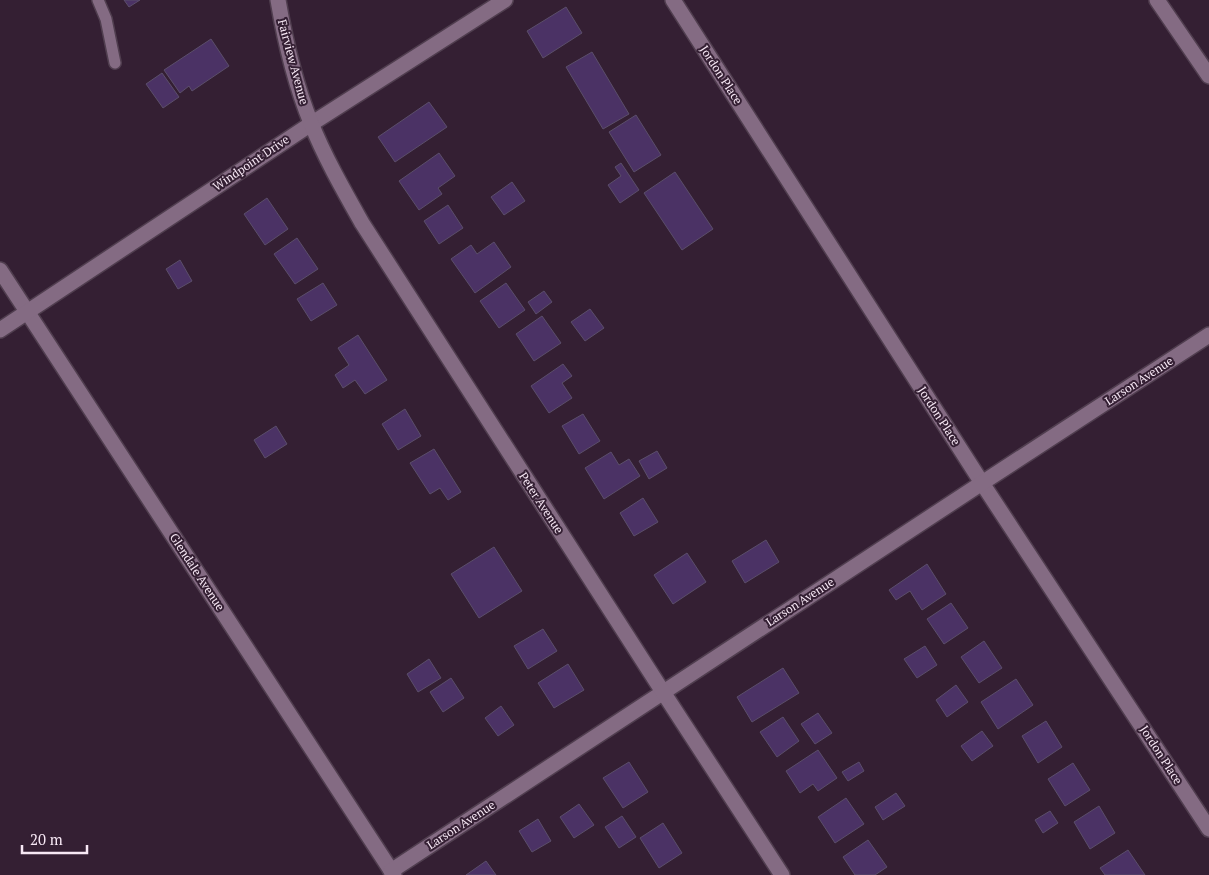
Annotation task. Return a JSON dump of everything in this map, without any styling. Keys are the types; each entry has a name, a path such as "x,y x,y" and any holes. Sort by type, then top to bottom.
{"street":[{"name":"Fairview Avenue","path":"278,0 295,76 311,124"},
{"name":"Windpoint Drive","path":"0,330 311,124 505,0"},
{"name":"Jordon Place","path":"673,0 982,483 1209,829"},
{"path":"1157,0 1209,76"},
{"name":"Peter Avenue","path":"311,124 368,235 782,875"},
{"name":"Glendale Avenue","path":"0,270 392,873"},
{"name":"Larson Avenue","path":"392,873 663,692 1209,335"}],"lane":[{"path":"98,0 106,19 115,63"}],"building":[{"path":"124,0 140,0 129,7"},
{"path":"566,7 582,33 543,58 527,31"},
{"path":"211,39 229,66 192,91 189,86 180,93 164,70"},
{"path":"592,52 629,114 603,129 566,67"},
{"path":"162,73 179,97 163,108 146,84"},
{"path":"429,102 447,127 395,162 378,137"},
{"path":"636,115 661,155 634,172 609,132"},
{"path":"439,153 455,176 438,188 442,194 419,210 399,181"},
{"path":"621,163 639,190 620,203 608,185 621,176 615,167"},
{"path":"675,172 713,229 682,250 644,193"},
{"path":"512,182 525,201 504,215 491,197"},
{"path":"267,198 288,229 265,245 244,214"},
{"path":"448,205 463,228 439,244 424,221"},
{"path":"297,238 318,269 295,284 274,254"},
{"path":"494,242 511,267 475,293 451,259 471,245 477,254"},
{"path":"180,260 192,281 178,289 166,269"},
{"path":"323,283 337,305 311,321 297,299"},
{"path":"506,283 525,310 499,328 480,301"},
{"path":"544,291 552,302 536,314 528,302"},
{"path":"590,309 604,328 585,341 571,322"},
{"path":"542,316 561,343 534,361 516,334"},
{"path":"358,335 387,380 365,394 355,380 343,388 335,375 349,365 338,348"},
{"path":"563,364 572,376 562,383 572,398 549,413 531,386"},
{"path":"405,409 421,436 398,450 382,424"},
{"path":"583,414 600,441 579,454 562,426"},
{"path":"276,426 287,444 265,458 254,440"},
{"path":"434,449 461,492 448,500 440,488 430,494 410,463"},
{"path":"657,451 667,468 649,479 639,461"},
{"path":"611,452 619,465 629,459 640,476 604,499 585,468"},
{"path":"643,498 658,522 634,536 620,513"},
{"path":"766,540 779,562 745,583 732,561"},
{"path":"494,547 522,591 479,618 451,574"},
{"path":"687,553 706,582 673,604 654,575"},
{"path":"927,564 946,594 922,610 910,591 896,600 889,590"},
{"path":"951,603 968,628 944,644 927,619"},
{"path":"543,629 557,651 528,669 514,646"},
{"path":"984,641 1002,668 979,683 961,657"},
{"path":"925,646 937,665 917,678 904,659"},
{"path":"429,659 441,678 418,692 407,674"},
{"path":"568,664 584,690 554,708 538,683"},
{"path":"783,668 799,693 752,722 737,697"},
{"path":"451,678 464,698 443,712 430,692"},
{"path":"1016,679 1033,705 998,729 981,702"},
{"path":"956,685 968,702 947,717 936,700"},
{"path":"501,706 514,725 498,736 485,718"},
{"path":"818,713 832,733 815,744 801,724"},
{"path":"783,717 799,741 777,757 760,732"},
{"path":"1046,721 1062,747 1038,763 1022,736"},
{"path":"982,731 993,746 972,761 961,746"},
{"path":"818,750 837,778 818,791 813,784 800,793 786,771"},
{"path":"629,762 648,792 623,808 603,778"},
{"path":"859,762 864,771 848,781 842,772"},
{"path":"1073,763 1090,790 1065,806 1048,779"},
{"path":"896,793 905,806 883,820 875,807"},
{"path":"846,798 864,824 835,843 818,817"},
{"path":"579,804 594,825 574,838 560,817"},
{"path":"1099,806 1115,833 1090,849 1074,822"},
{"path":"1050,811 1058,823 1043,833 1035,820"},
{"path":"622,816 636,837 619,848 605,827"},
{"path":"538,819 551,841 532,852 519,831"},
{"path":"663,823 682,853 659,868 640,838"},
{"path":"868,840 887,867 875,875 855,875 843,857"},
{"path":"1128,850 1145,875 1105,875 1100,868"},
{"path":"486,861 496,875 466,875"}]}
